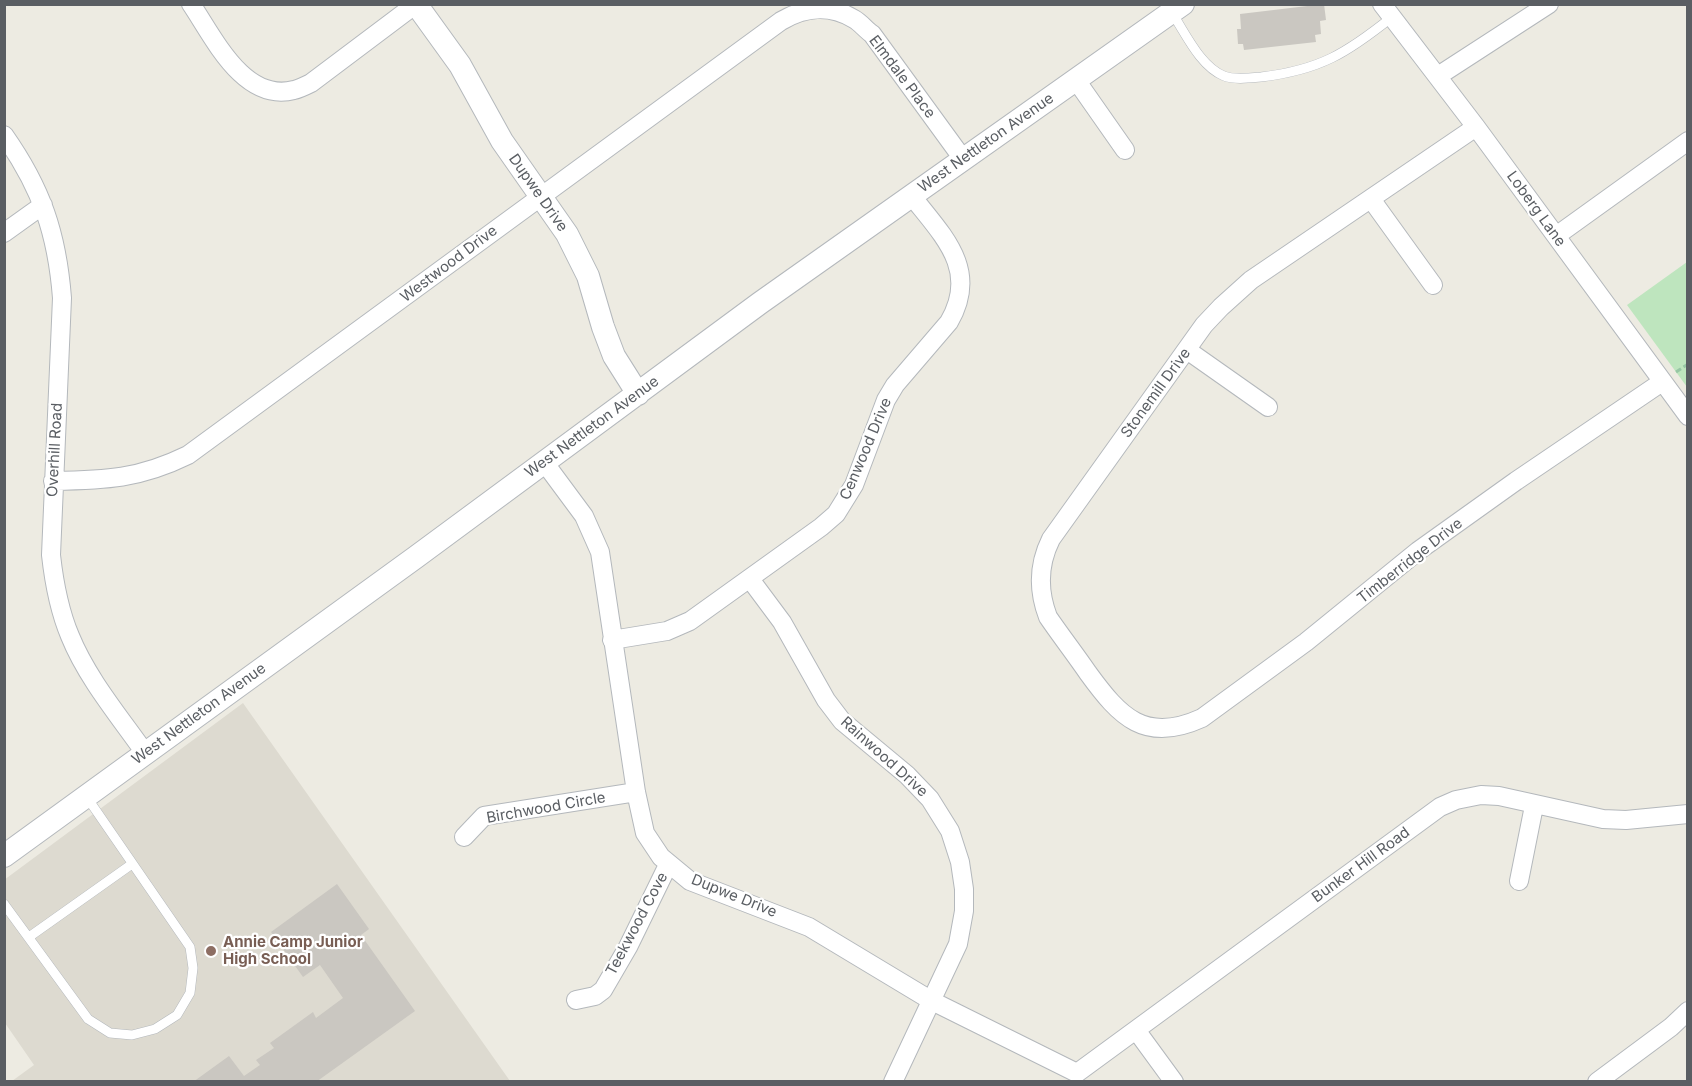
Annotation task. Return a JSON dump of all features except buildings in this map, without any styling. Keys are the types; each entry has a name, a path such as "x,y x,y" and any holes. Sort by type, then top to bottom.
{"street":[{"path":"191,4 236,70 255,85 275,91 292,91 311,83 416,4"},
{"name":"Dupwe Drive","path":"416,4 460,65 502,141 567,234 588,276 614,356 638,394"},
{"path":"1438,76 1549,4"},
{"name":"Westwood Drive","path":"53,481 96,480 137,475 163,467 188,455 781,21 796,12 830,7"},
{"name":"Elmdale Place","path":"830,7 855,19 872,34 963,159"},
{"name":"West Nettleton Avenue","path":"4,856 416,558 911,195 1177,8"},
{"name":"Loberg Lane","path":"1387,11 1476,127 1688,416"},
{"path":"1076,80 1125,150"},
{"name":"Stonemill Drive","path":"1156,727 1141,724 1122,715 1107,699 1048,617 1041,594 1041,569 1044,554 1051,539 1210,319 1251,280 1476,127"},
{"name":"Overhill Road","path":"4,135 23,161 43,205 55,241 62,298 51,555 56,589 70,636 84,666 145,753"},
{"path":"1556,236 1688,141"},
{"name":"Cenwood Drive","path":"612,640 667,630 690,621 822,527 836,514 854,485 886,400 949,322 960,295 961,285 957,260 950,246 911,195"},
{"path":"1371,200 1433,285"},
{"path":"4,233 43,205"},
{"path":"1187,350 1268,407"},
{"name":"Timberridge Drive","path":"1156,727 1174,728 1202,718 1306,642 1418,551 1662,382"},
{"name":"Dupwe Drive","path":"544,462 584,516 600,552 636,792 645,832 652,845 668,864 690,880 809,927 932,1001 1077,1077"},
{"name":"Rainwood Drive","path":"750,579 782,622 826,700 842,721 919,786 940,812 950,831 962,873 964,911 958,944 893,1082"},
{"name":"Birchwood Circle","path":"464,837 484,816 636,792"},
{"name":"Bunker Hill Road","path":"1077,1077 1136,1030 1440,807 1456,800 1481,795 1499,796 1534,806 1603,819 1626,820 1688,814"},
{"path":"1519,881 1534,806"},
{"name":"Teekwood Cove","path":"576,1000 595,996 603,990 628,948 668,864"},
{"path":"1597,1082 1671,1027 1688,1011"},
{"path":"1136,1030 1174,1082"}],"lane":[{"path":"1177,8 1206,64 1225,77 1248,78 1282,75 1316,66 1337,57 1365,39 1387,11"},
{"path":"4,904 88,1019 110,1033 132,1035 155,1029 177,1015 190,993 193,968 190,947 86,796"},
{"path":"29,937 132,864"}],"shaded area":[{"name":"Annie Camp Junior High School","path":"243,703 510,1081 12,1081 34,1065 5,1023 4,880"}],"green space":[{"path":"1687,262 1687,387 1627,305"}],"place":[{"name":"Annie Camp Junior High School","path":"211,951"}]}
